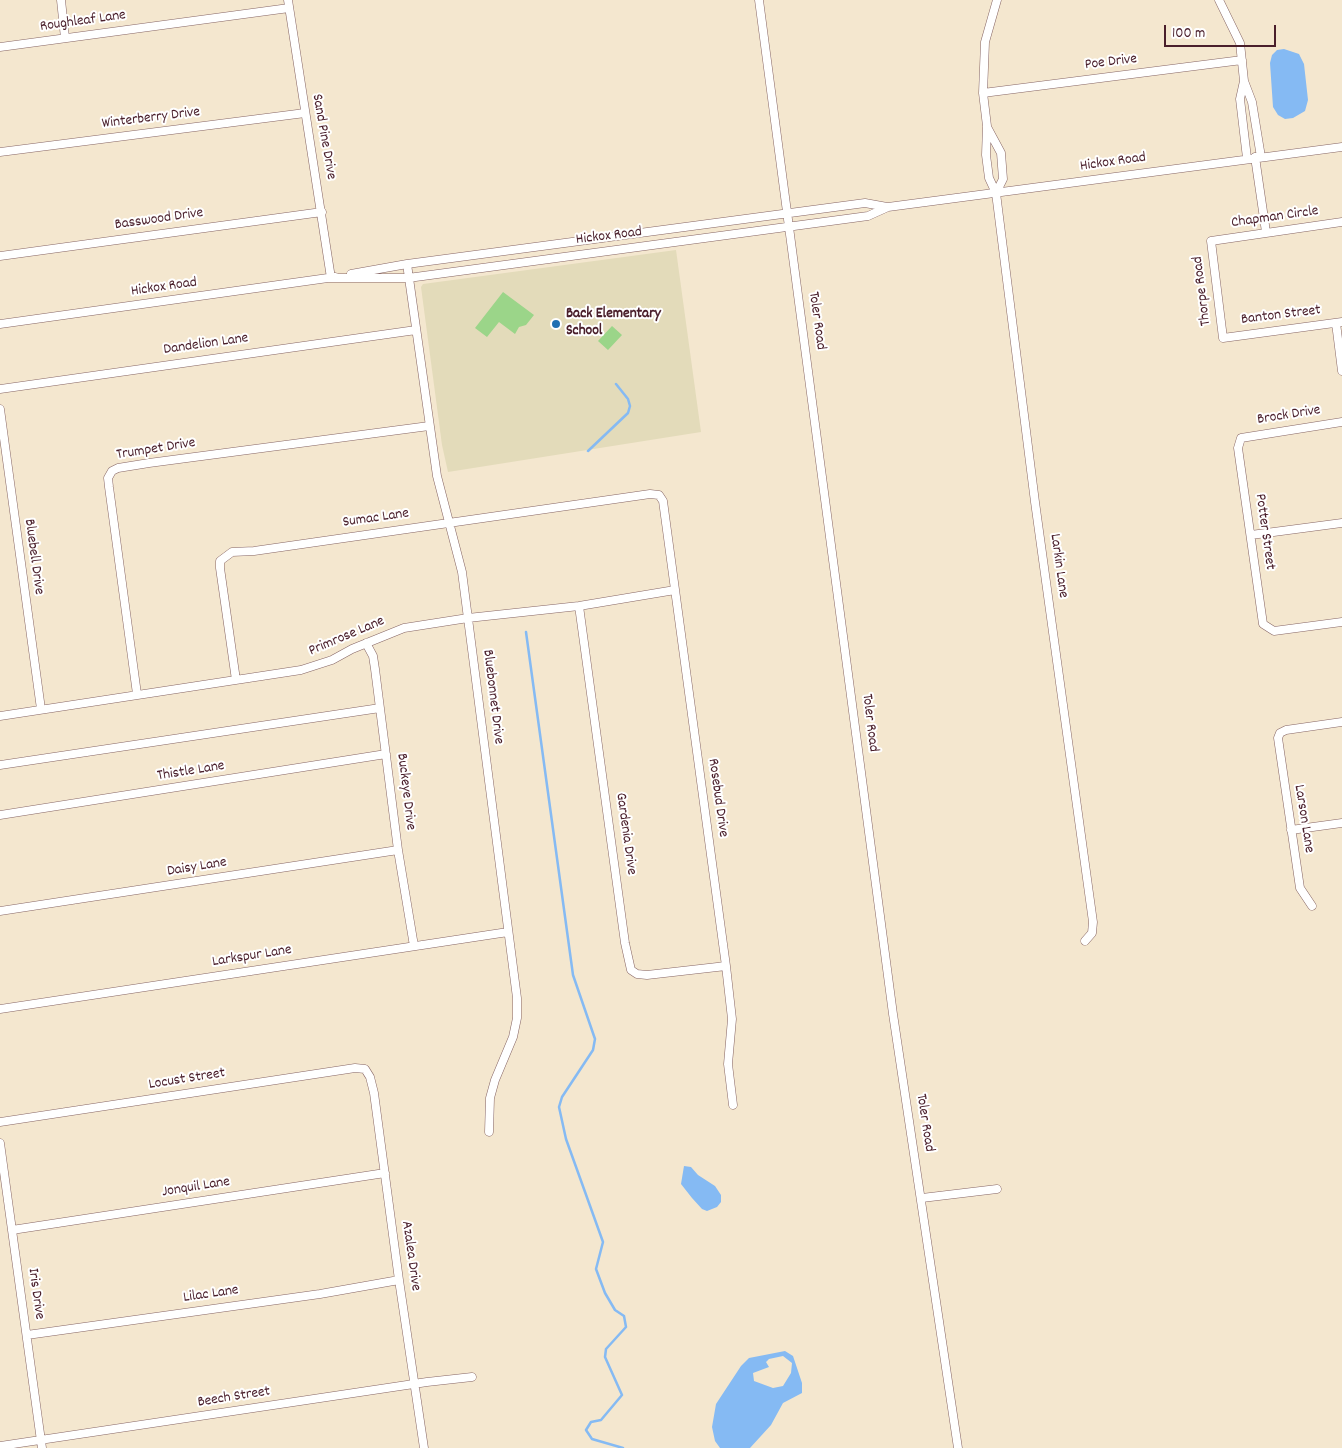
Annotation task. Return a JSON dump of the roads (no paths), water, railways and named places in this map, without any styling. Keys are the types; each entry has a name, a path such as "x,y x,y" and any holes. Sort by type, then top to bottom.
{"street":[{"path":"61,0 66,38"},
{"name":"Toler Road","path":"759,0 893,1014 958,1448"},
{"path":"996,192 989,178 986,156 987,126 983,93 985,42 997,0"},
{"path":"1218,0 1240,43 1244,81 1252,102 1254,158"},
{"name":"Roughleaf Lane","path":"0,47 288,4"},
{"name":"Sand Pine Drive","path":"288,4 331,278"},
{"name":"Poe Drive","path":"983,93 1242,60"},
{"path":"1244,81 1240,99 1254,158 1266,232"},
{"name":"Winterberry Drive","path":"0,152 305,113"},
{"path":"987,126 1001,153 1003,180 996,192"},
{"name":"Hickox Road","path":"331,278 408,278 868,216 888,207 1342,147"},
{"name":"Larkin Lane","path":"996,192 1034,502 1093,922 1092,933 1085,940"},
{"name":"Hickox Road","path":"0,324 331,278 407,264 865,203 888,207"},
{"name":"Basswood Drive","path":"0,256 322,212"},
{"name":"Chapman Circle","path":"1211,241 1342,222"},
{"path":"598,240 600,252"},
{"name":"Thorpe Road","path":"1211,241 1223,338"},
{"path":"502,265 504,258 509,254 574,246 579,242"},
{"name":"Bluebonnet Drive","path":"407,264 428,426 437,476 462,572 508,932 517,1018 513,1037 494,1080 490,1098 489,1132"},
{"path":"1339,323 1342,369"},
{"name":"Banton Street","path":"1223,338 1339,323"},
{"name":"Dandelion Lane","path":"0,388 416,330"},
{"name":"Bluebell Drive","path":"0,409 41,709"},
{"name":"Brock Drive","path":"1241,438 1342,422"},
{"name":"Trumpet Drive","path":"137,694 108,487 108,478 112,471 118,468 149,463 428,426"},
{"name":"Potter Street","path":"1241,438 1238,448 1261,617 1267,629 1281,630 1342,622"},
{"name":"Sumac Lane","path":"236,680 220,568 220,561 224,556 232,552 254,551 650,494 659,495"},
{"name":"Rosebud Drive","path":"659,495 663,501 726,966 732,1019 728,1064 733,1105"},
{"path":"1251,535 1342,523"},
{"name":"Primrose Lane","path":"0,716 300,670 332,660 366,643 404,628 468,618 578,606 675,590"},
{"name":"Gardenia Drive","path":"578,606 631,970 637,974 647,975 726,966"},
{"name":"Buckeye Drive","path":"366,643 373,656 398,850 414,946"},
{"path":"0,765 380,708"},
{"name":"Larson Lane","path":"1312,906 1300,888 1278,738 1280,733 1286,730 1342,722"},
{"name":"Thistle Lane","path":"0,815 386,754"},
{"path":"1291,830 1342,823"},
{"name":"Daisy Lane","path":"0,912 398,850"},
{"name":"Larkspur Lane","path":"0,1010 508,932"},
{"name":"Locust Street","path":"0,1125 346,1070 365,1069"},
{"name":"Azalea Drive","path":"365,1069 370,1077 374,1093 424,1448"},
{"name":"Iris Drive","path":"0,1143 42,1444"},
{"name":"Jonquil Lane","path":"12,1230 385,1173"},
{"path":"922,1198 997,1189"},
{"name":"Lilac Lane","path":"27,1335 320,1294 399,1280"},
{"name":"Beech Street","path":"0,1446 42,1444 415,1384 472,1377"}],"water":[{"path":"1284,49 1299,54 1304,64 1308,100 1305,111 1293,118 1285,119 1278,115 1273,107 1270,63 1272,55 1277,50"},
{"path":"684,1166 691,1167 698,1175 715,1186 721,1195 721,1202 717,1207 707,1211 702,1209 692,1198 681,1184"},
{"path":"785,1351 793,1356 802,1383 802,1393 783,1403 771,1425 750,1448 720,1448 715,1441 712,1427 716,1404 741,1366 749,1358","holes":["783,1356 792,1363 791,1373 783,1386 773,1388 754,1381 753,1373 769,1367 766,1362 769,1359"]}],"waterway":[{"path":"588,451 628,413 630,406 628,399 616,384"},
{"path":"526,632 573,975 595,1039 593,1050 562,1097 559,1107 566,1139 603,1242 596,1269 605,1293 615,1310 624,1316 626,1327 606,1349 605,1357 622,1395 601,1420 591,1422 586,1430 592,1439 623,1448"}],"place":[{"name":"Back Elementary School","path":"556,324"}]}
